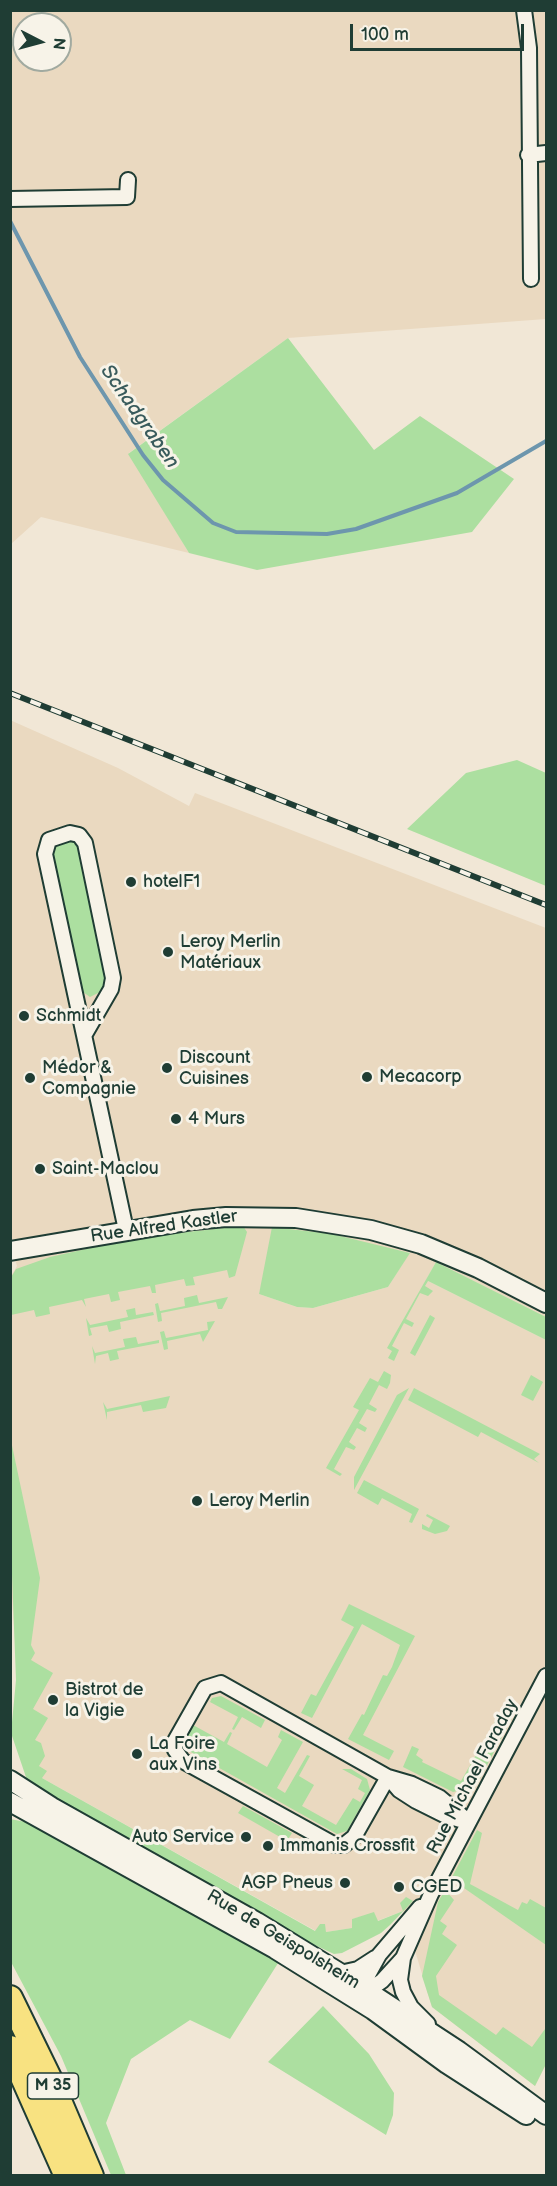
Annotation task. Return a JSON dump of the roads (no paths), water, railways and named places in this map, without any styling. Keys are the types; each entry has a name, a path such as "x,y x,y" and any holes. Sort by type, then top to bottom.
{"highway":[{"name":"M 35","path":"10,1998 51,2082 91,2175"},
{"name":"M 35","path":"10,2049 67,2175"}],"main road":[{"name":"Rue Alfred Kastler","path":"15,1248 226,1217 296,1218 339,1223 392,1235 435,1249 546,1303"},
{"name":"Rue Alfred Kastler","path":"10,1264 54,1244"},
{"name":"Rue de Geispolsheim","path":"10,1780 52,1807 256,1922 340,1973 447,2064 546,2127"},
{"name":"Rue de Geispolsheim","path":"10,1802 275,1949 362,1992 459,2051 546,2115"}],"street":[{"path":"524,10 529,48 528,155 531,279"},
{"path":"528,155 546,153"},
{"path":"11,199 128,197 128,180"},
{"path":"85,1034 111,989 113,978 85,843 78,835 70,832 49,840 45,854 126,1230"},
{"name":"Rue Michael Faraday","path":"459,2051 420,2017 406,2000 400,1980 404,1958 431,1894 546,1676"},
{"path":"388,1777 354,1837 344,1845 335,1845 183,1761 175,1750 175,1741 205,1688 221,1683 388,1777 412,1784 439,1797 469,1822"},
{"name":"Rue Michael Faraday","path":"362,1992 379,1955 431,1894"},
{"name":"Rue Michael Faraday","path":"340,1973 358,1969 379,1955"},
{"name":"Rue Michael Faraday","path":"362,1992 404,1958"}],"waterway":[{"name":"Schadgraben","path":"10,221 80,357 143,455 163,480 213,523 236,532 327,534 356,529 457,493 546,441"}],"railway":[{"path":"10,693 546,905"}],"place":[{"name":"hotelF1","path":"131,882"},
{"name":"Leroy Merlin Matériaux","path":"168,952"},
{"name":"Schmidt","path":"24,1016"},
{"name":"Discount Cuisines","path":"167,1068"},
{"name":"Mecacorp","path":"367,1077"},
{"name":"Médor & Compagnie","path":"30,1078"},
{"name":"4 Murs","path":"176,1119"},
{"name":"Saint-Maclou","path":"40,1169"},
{"name":"Leroy Merlin","path":"197,1501"},
{"name":"Bistrot de la Vigie","path":"53,1700"},
{"name":"La Foire aux Vins","path":"137,1754"},
{"name":"Auto Service","path":"246,1837"},
{"name":"Immanis Crossfit","path":"268,1846"},
{"name":"AGP Pneus","path":"345,1883"},
{"name":"CGED","path":"399,1887"}]}
